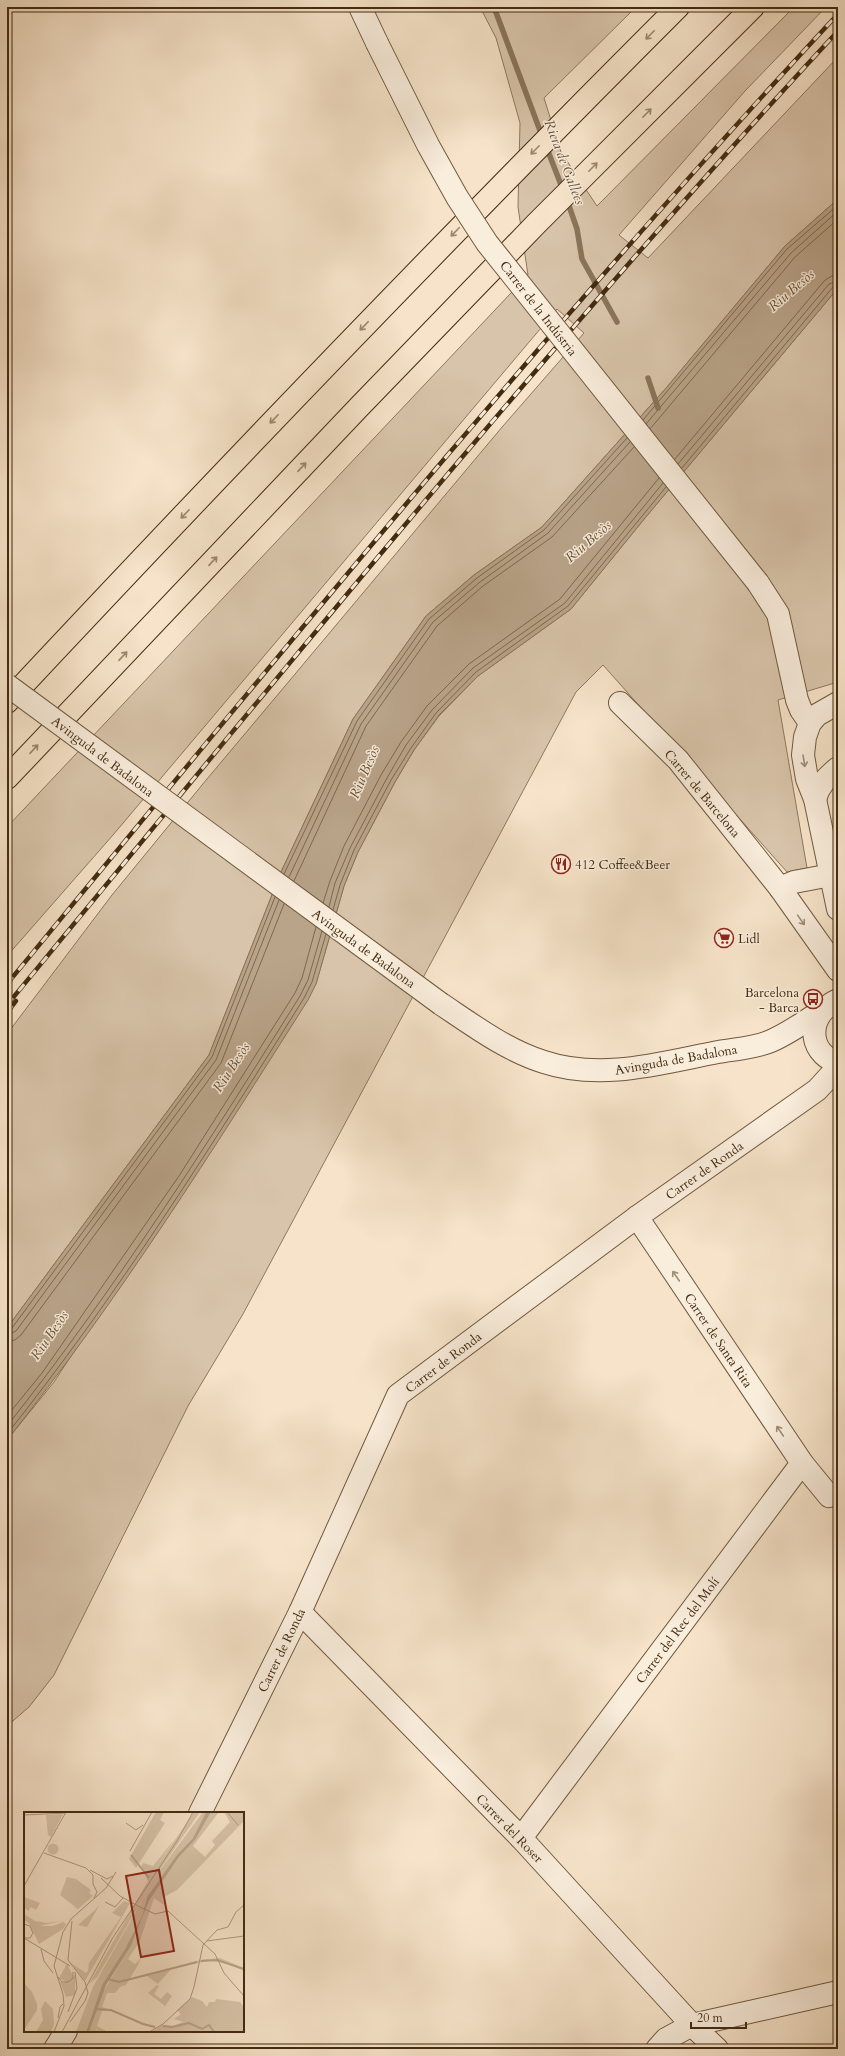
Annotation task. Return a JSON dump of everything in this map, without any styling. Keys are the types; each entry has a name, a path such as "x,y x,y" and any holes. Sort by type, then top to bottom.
{"highway":[{"path":"7,702 294,399 501,184 678,7"},
{"path":"7,778 359,407 536,224 753,7"}],"street":[{"name":"Carrer de la Indústria","path":"360,7 428,145 457,197 487,243 758,583 778,614 797,700 801,710 810,723"},
{"name":"Avinguda de Badalona","path":"7,685 441,1004 505,1046 544,1063 583,1070 634,1069 770,1042 791,1031 829,1005"},
{"name":"Carrer de Barcelona","path":"620,703 678,760 780,888 838,970"},
{"path":"838,703 818,715 810,723 805,738 803,755 807,779 815,799 838,909"},
{"path":"815,799 817,790 825,779 838,768"},
{"path":"780,888 794,882 831,875"},
{"path":"829,1005 815,1021 814,1037 818,1048 830,1060 838,1063"},
{"name":"Avinguda de Badalona","path":"770,1042 818,1048"},
{"name":"Carrer de Ronda","path":"200,1812 300,1612 398,1395 637,1217 817,1090 838,1067"},
{"name":"Carrer de Santa Rita","path":"637,1217 802,1463"},
{"path":"802,1463 830,1496 838,1493"},
{"name":"Carrer del Rec del Molí","path":"521,1838 802,1463"},
{"name":"Carrer del Roser","path":"300,1612 521,1838 692,2025 717,2049"},
{"path":"657,2049 666,2039 692,2025 838,1992"},
{"path":"55,2049 65,2032"}],"shaded area":[{"path":"480,7 636,7 544,98 561,152 597,206 794,7 826,7 745,91 619,235 648,258 838,57 838,199 785,246 667,387 542,527 474,575 426,616 353,719 281,872 209,1055 7,1328 7,1034 112,895 202,785 503,426 584,333 557,309 113,835 7,956 7,827 528,275 518,207 520,123 496,38"},
{"path":"838,288 838,682 778,700 807,868 787,872 603,665 576,692 243,1314 188,1406 54,1675 29,1707 7,1726 7,1440 54,1382 316,984 344,886 358,852 395,782 414,750 439,716 478,676 571,609 645,518"}],"water":[{"name":"Riu Besòs","path":"838,199 838,288 645,518 571,609 478,676 439,715 414,750 395,782 358,852 344,886 316,984 308,1000 164,1224 88,1334 7,1440 7,1328 209,1055 281,872 353,719 426,616 474,575 542,527 667,387 785,246"}],"waterway":[{"name":"Riera de Gallecs","path":"494,7 542,136"},
{"name":"Riera de Gallecs","path":"546,146 563,190"},
{"name":"Riera de Gallecs","path":"567,200 577,229 582,259 617,322"},
{"name":"Riera de Gallecs","path":"648,378 658,408"}],"railway":[{"path":"7,984 415,493 624,251 838,14"},
{"path":"7,1005 313,635 519,390 730,149 838,31"},
{"path":"7,1013 16,1001"}],"place":[{"name":"412 Coffee&Beer","path":"561,864"},
{"name":"Lidl","path":"724,938"},
{"name":"Barcelona - Barca","path":"813,999"}]}
